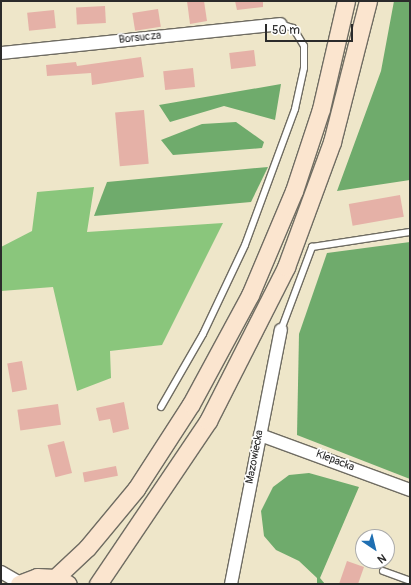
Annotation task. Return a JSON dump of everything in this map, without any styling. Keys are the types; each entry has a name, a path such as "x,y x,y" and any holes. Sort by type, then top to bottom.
{"main road":[{"path":"20,584 37,577 62,581 87,548 136,489 191,404 250,295 294,191 318,117 346,1"},
{"path":"98,584 208,421 286,267 332,142 368,1"}],"street":[{"name":"Borsucza","path":"1,53 280,24"},
{"name":"Mazowiecka","path":"231,584 281,330"},
{"name":"Klepacka","path":"260,435 410,490"},
{"path":"1,572 20,584"}],"lane":[{"path":"161,407 203,334 246,245 294,109 304,68 304,46 293,28 280,24"},
{"path":"281,330 312,247 410,232"},
{"path":"383,571 410,581"}],"green space":[{"path":"394,1 410,1 410,180 337,191 381,71"},
{"path":"281,84 275,120 224,106 170,122 159,105"},
{"path":"236,122 264,142 262,148 173,155 161,140 202,124"},
{"path":"268,167 251,202 94,216 107,182"},
{"path":"94,187 87,232 223,223 162,345 110,351 111,378 77,391 53,287 1,291 1,247 32,231 37,192"},
{"path":"410,242 410,479 297,435 299,334 327,253"},
{"path":"309,473 359,487 320,578 325,584 317,584 317,578 299,561 276,550 264,536 261,511 273,487 289,475"}],"building":[{"path":"187,1 204,1 207,21 190,24"},
{"path":"235,1 263,1 263,7 237,10"},
{"path":"105,6 106,23 77,24 76,8"},
{"path":"158,9 161,27 135,31 132,13"},
{"path":"54,10 56,28 29,31 27,13"},
{"path":"254,50 256,66 231,69 229,53"},
{"path":"141,57 144,77 92,85 91,73 47,76 46,65 76,62 77,66"},
{"path":"193,68 195,87 165,90 163,71"},
{"path":"144,110 149,164 120,166 115,113"},
{"path":"400,195 404,217 353,226 349,204"},
{"path":"22,361 27,390 12,392 7,364"},
{"path":"124,402 129,429 113,433 110,419 99,421 96,408"},
{"path":"58,404 61,425 20,431 17,410"},
{"path":"64,441 72,473 55,477 48,445"},
{"path":"116,466 118,476 85,482 83,472"},
{"path":"347,561 355,564 355,569 363,569 358,584 339,584"}]}
